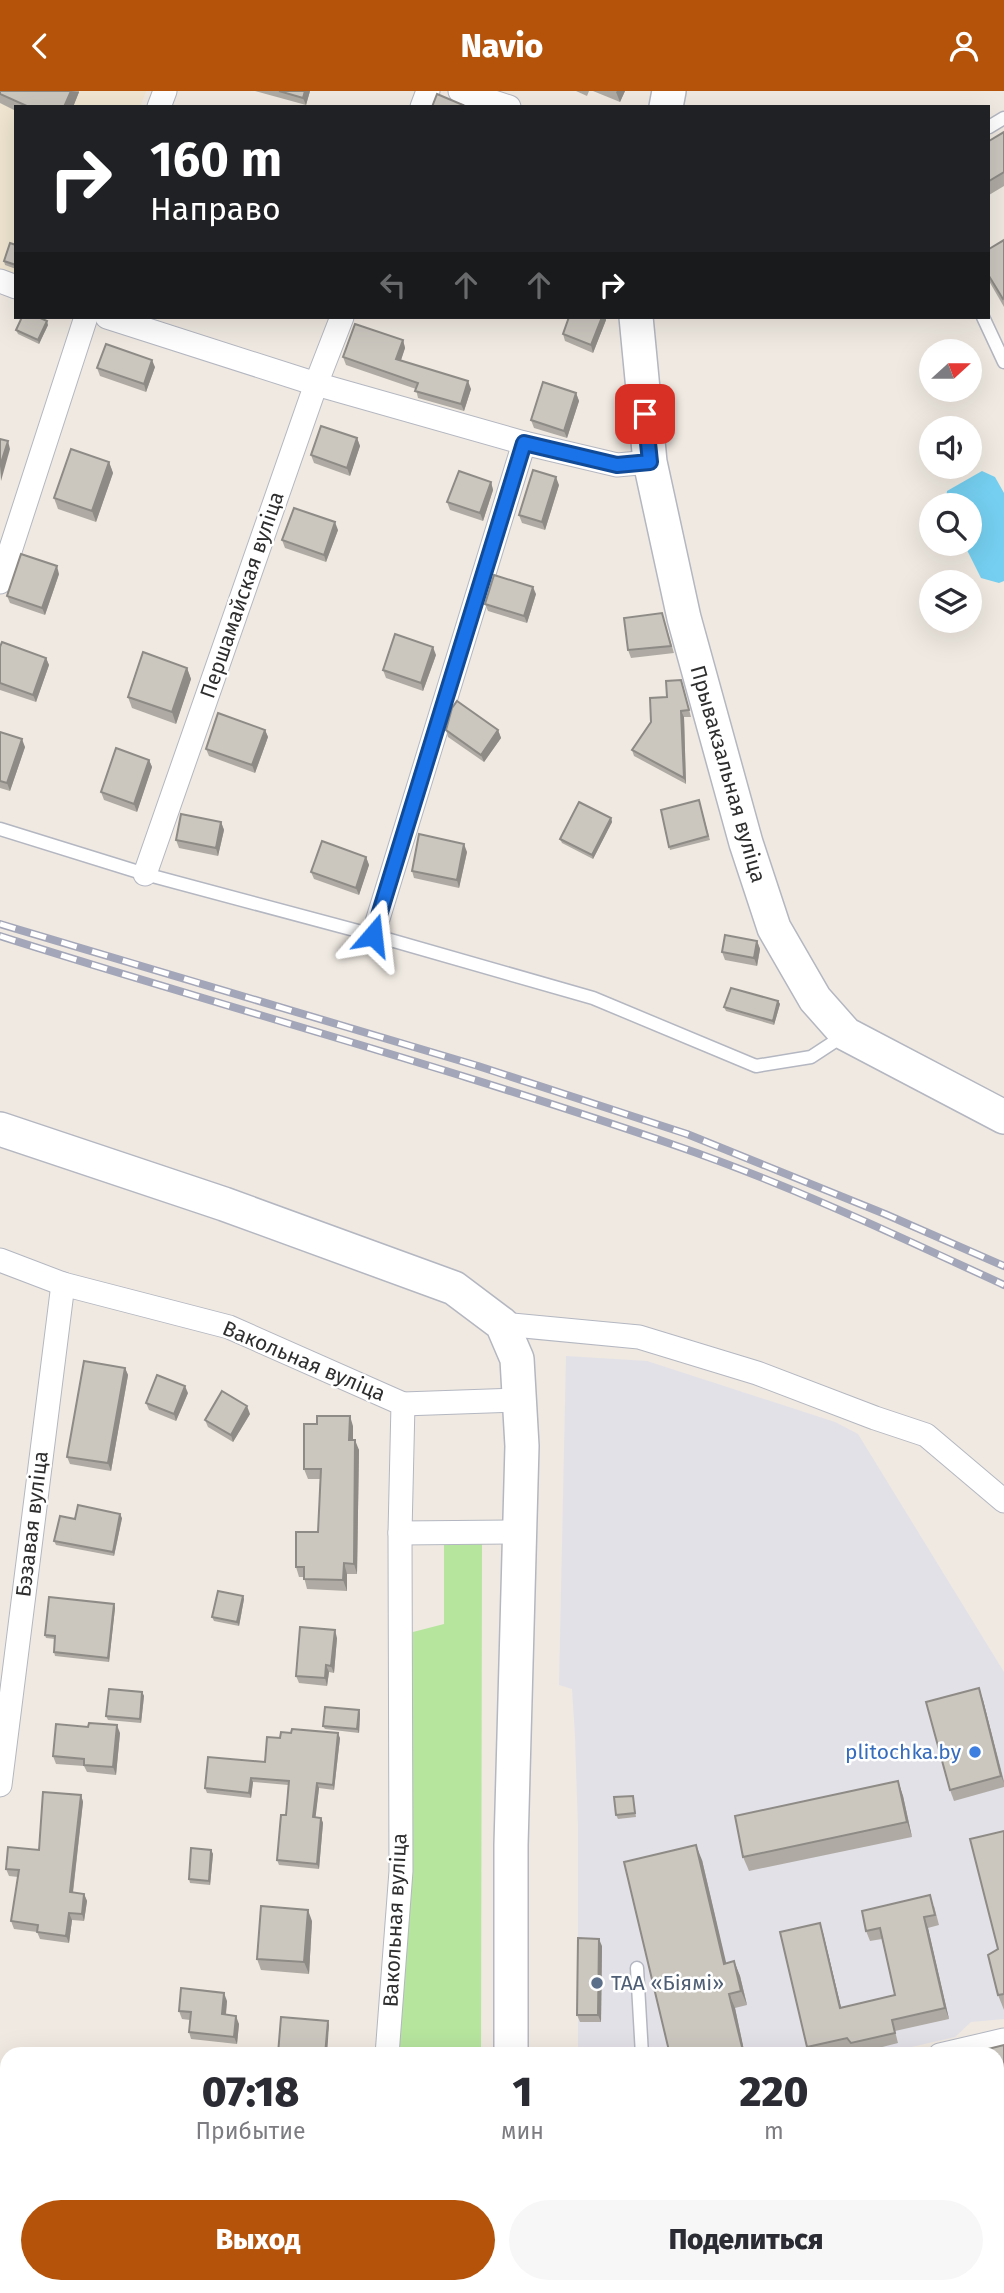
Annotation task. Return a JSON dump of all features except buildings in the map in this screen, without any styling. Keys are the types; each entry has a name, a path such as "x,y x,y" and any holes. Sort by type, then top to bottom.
{"main road":[{"name":"Прывакзальная вуліца","path":"636,319 650,462 684,618 746,843 774,928 815,999 846,1034 1004,1117"},
{"path":"0,1129 224,1204 454,1288 502,1324 517,1360 522,1446 512,1845 511,2047"}],"street":[{"path":"460,91 503,105"},
{"path":"0,582 85,319"},
{"path":"113,319 316,384 524,443 617,465 650,462"},
{"name":"Першамайская вуліца","path":"145,874 316,384 341,319"},
{"path":"373,935 524,443"},
{"name":"Вакольная вуліца","path":"0,1260 62,1284 229,1327 403,1404 400,1533 401,1871 388,2047"},
{"name":"Бэзавая вуліца","path":"1,1771 62,1284"},
{"path":"502,1324 639,1337 757,1373 926,1435 1004,1501"},
{"path":"403,1404 519,1400"},
{"path":"400,1533 518,1532"},
{"path":"974,2047 1004,2040"}],"lane":[{"path":"984,319 1004,362"},
{"path":"0,829 145,874 593,998 756,1066 811,1057 846,1034"},
{"path":"637,1968 642,2047"}],"shaded area":[{"path":"0,91 146,91 141,105 14,105 14,274 0,269"},
{"path":"566,1356 647,1361 835,1422 858,1434 1004,1672 1004,2019 971,2022 955,2037 911,2047 578,2047 578,1828 575,1736 572,1689 559,1685"}],"green space":[{"path":"444,1540 482,1543 481,2047 399,2047 413,1632 444,1624"}],"water":[{"path":"982,471 995,477 1004,493 1004,581 999,583 982,578 982,570 977,570 970,556 982,556 982,493 947,491 968,479 982,479"}],"railway":[{"path":"0,924 478,1066 687,1134 885,1214 1004,1266"},
{"path":"0,936 507,1090 674,1145 800,1193 1004,1285"}],"place":[{"name":"plitochka.by","path":"975,1752"},
{"name":"ТАА «Біямі»","path":"597,1983"}],"route":[{"path":"373,935 524,443 617,465 650,462 645,414"}]}
